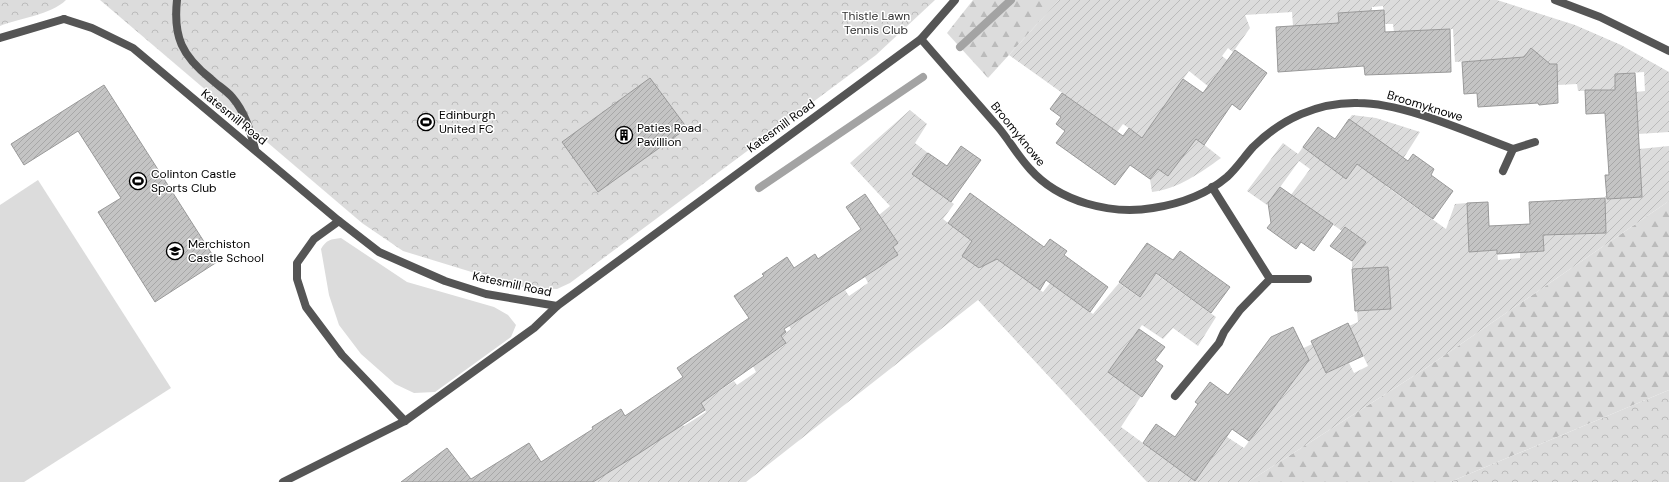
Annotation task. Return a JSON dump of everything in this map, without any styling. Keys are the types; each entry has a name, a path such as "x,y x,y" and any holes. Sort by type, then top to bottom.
{"street":[{"path":"177,0 176,31 180,44 190,59 209,78 231,96 244,113 255,149"},
{"name":"Katesmill Road","path":"0,38 64,19 92,28 133,48 339,221 379,252 445,281 486,294 558,306 921,38 954,0"},
{"path":"1555,0 1600,17 1669,51"},
{"name":"Broomyknowe","path":"921,38 1000,129 1030,170 1046,183 1070,197 1113,209 1134,210 1169,206 1212,188 1228,176 1252,149 1277,127 1304,113 1357,102 1384,105 1417,114 1513,149"},
{"path":"1503,171 1513,149 1535,142"},
{"path":"1212,188 1270,280"},
{"path":"339,221 314,239 297,264 297,279 306,307 342,356 387,405 405,421"},
{"path":"1175,396 1219,343 1224,332 1240,310 1270,280 1308,280"},
{"path":"283,482 405,421 534,328 558,306"}],"green space":[{"path":"0,0 66,0 60,5 44,13 0,26"},
{"name":"Thistle Lawn Tennis Club","path":"100,0 935,0 876,55 570,283 557,289 521,287 403,251 362,223"},
{"path":"973,0 1059,0 988,78 947,33"},
{"path":"1059,0 1497,0 1575,25 1621,45 1669,72 1669,132 1638,134 1636,92 1645,91 1644,72 1615,74 1615,90 1578,91 1577,84 1558,85 1557,64 1526,66 1517,58 1455,62 1453,29 1394,32 1393,24 1385,24 1383,6 1372,7 1372,11 1338,13 1339,27 1293,26 1292,12 1245,15 1250,28 1233,52 1228,48 1222,56 1227,60 1215,76 1232,88 1224,99 1189,71 1165,105 1193,125 1188,132 1221,158 1197,175 1180,184 1171,188 1152,192 1150,179 1158,169 1168,176 1175,167 1167,156 1123,124 1117,132 1009,55"},
{"path":"910,110 927,124 915,143 928,153 913,174 954,204 943,219 972,241 962,256 980,269 990,254 1043,292 1050,283 1093,314 1119,283 1139,297 1156,274 1216,317 1198,346 1173,328 1163,339 1142,325 1108,372 1141,396 1121,427 1195,481 1227,437 1244,448 1297,377 1275,362 1312,344 1326,373 1349,363 1354,373 1368,366 1349,326 1358,322 1357,311 1391,309 1388,267 1352,269 1352,261 1366,242 1346,227 1342,231 1291,195 1310,169 1299,161 1267,205 1247,191 1283,143 1298,154 1303,147 1346,178 1375,139 1349,119 1352,115 1376,118 1420,132 1386,186 1446,229 1455,204 1467,203 1470,252 1497,250 1498,260 1520,258 1520,252 1544,251 1543,234 1570,233 1569,200 1579,199 1606,233 1605,196 1610,196 1610,199 1642,197 1639,149 1669,146 1669,201 1426,368 1248,482 1147,482 978,300 746,482 593,482 682,425 684,426 706,412 701,403 734,381 737,385 756,372 753,366 786,344 781,336 791,329 789,326 806,314 821,296 825,303 845,290 849,296 868,283 865,277 898,255 893,247 898,243 879,215 890,206 850,163"},
{"path":"38,180 171,388 24,482 0,482 0,205"},
{"path":"1669,201 1669,390 1450,482 1248,482 1426,368"},
{"path":"341,238 407,282 494,307 508,315 516,325 511,337 435,392 414,393 395,384 361,354 339,325 329,295 321,249 329,240"},
{"path":"1669,390 1669,482 1450,482"}],"building":[{"path":"1384,10 1385,32 1450,29 1451,72 1365,75 1364,66 1278,72 1276,27 1339,23 1338,13"},
{"path":"1531,48 1550,64 1557,64 1558,103 1478,107 1477,93 1464,94 1462,62 1524,57"},
{"path":"1235,50 1267,73 1240,110 1232,104 1204,145 1196,139 1168,176 1158,169 1150,179 1130,165 1115,185 1056,143 1065,131 1056,124 1061,117 1050,109 1062,93 1123,136 1129,128 1142,138 1183,79 1203,93"},
{"path":"1635,73 1642,197 1607,199 1605,175 1609,175 1605,113 1586,114 1585,90 1615,90 1615,74"},
{"name":"Paties Road Pavillion","path":"650,78 687,128 598,192 562,142"},
{"name":"Colinton Castle Sports Club","path":"104,85 217,262 155,302 98,212 121,198 78,131 24,165 11,144"},
{"path":"1349,119 1408,161 1413,154 1434,169 1431,175 1453,191 1433,219 1357,164 1346,179 1303,147 1318,127 1335,139"},
{"path":"961,146 981,160 951,202 912,174 928,153 947,166"},
{"path":"1280,187 1333,224 1314,251 1301,242 1296,249 1267,228 1271,223 1268,203"},
{"path":"970,193 1044,247 1050,239 1067,251 1064,255 1108,287 1090,312 1046,280 1040,290 997,259 979,268 962,256 972,241 948,223"},
{"path":"865,194 898,243 893,247 898,255 784,329 786,332 781,336 786,343 701,403 705,410 635,456 593,482 401,482 447,448 471,479 529,443 541,462 593,429 592,427 621,409 625,416 683,377 677,368 749,318 734,296 764,276 762,274 787,257 794,268 815,254 818,259 861,229 846,207"},
{"path":"1605,198 1606,233 1543,235 1544,251 1497,254 1497,250 1469,252 1467,203 1488,202 1489,226 1530,224 1529,202"},
{"path":"1345,227 1366,242 1352,261 1330,246"},
{"path":"1147,243 1173,260 1180,251 1230,287 1211,313 1156,273 1140,297 1119,282"},
{"path":"1388,267 1391,309 1355,311 1352,269"},
{"path":"1348,323 1363,356 1326,373 1311,341"},
{"path":"1293,327 1309,360 1249,441 1232,429 1195,481 1143,443 1156,424 1175,437 1198,404 1195,402 1210,382 1228,395 1271,337"},
{"path":"1139,329 1165,347 1155,360 1163,366 1142,397 1108,372"}],"waterway":[{"path":"960,47 1011,0"},
{"path":"759,188 923,77"}],"place":[{"name":"Edinburgh United FC","path":"426,122"},
{"name":"Paties Road Pavillion","path":"624,135"},
{"name":"Colinton Castle Sports Club","path":"138,181"},
{"name":"Merchiston Castle School","path":"175,251"}]}
